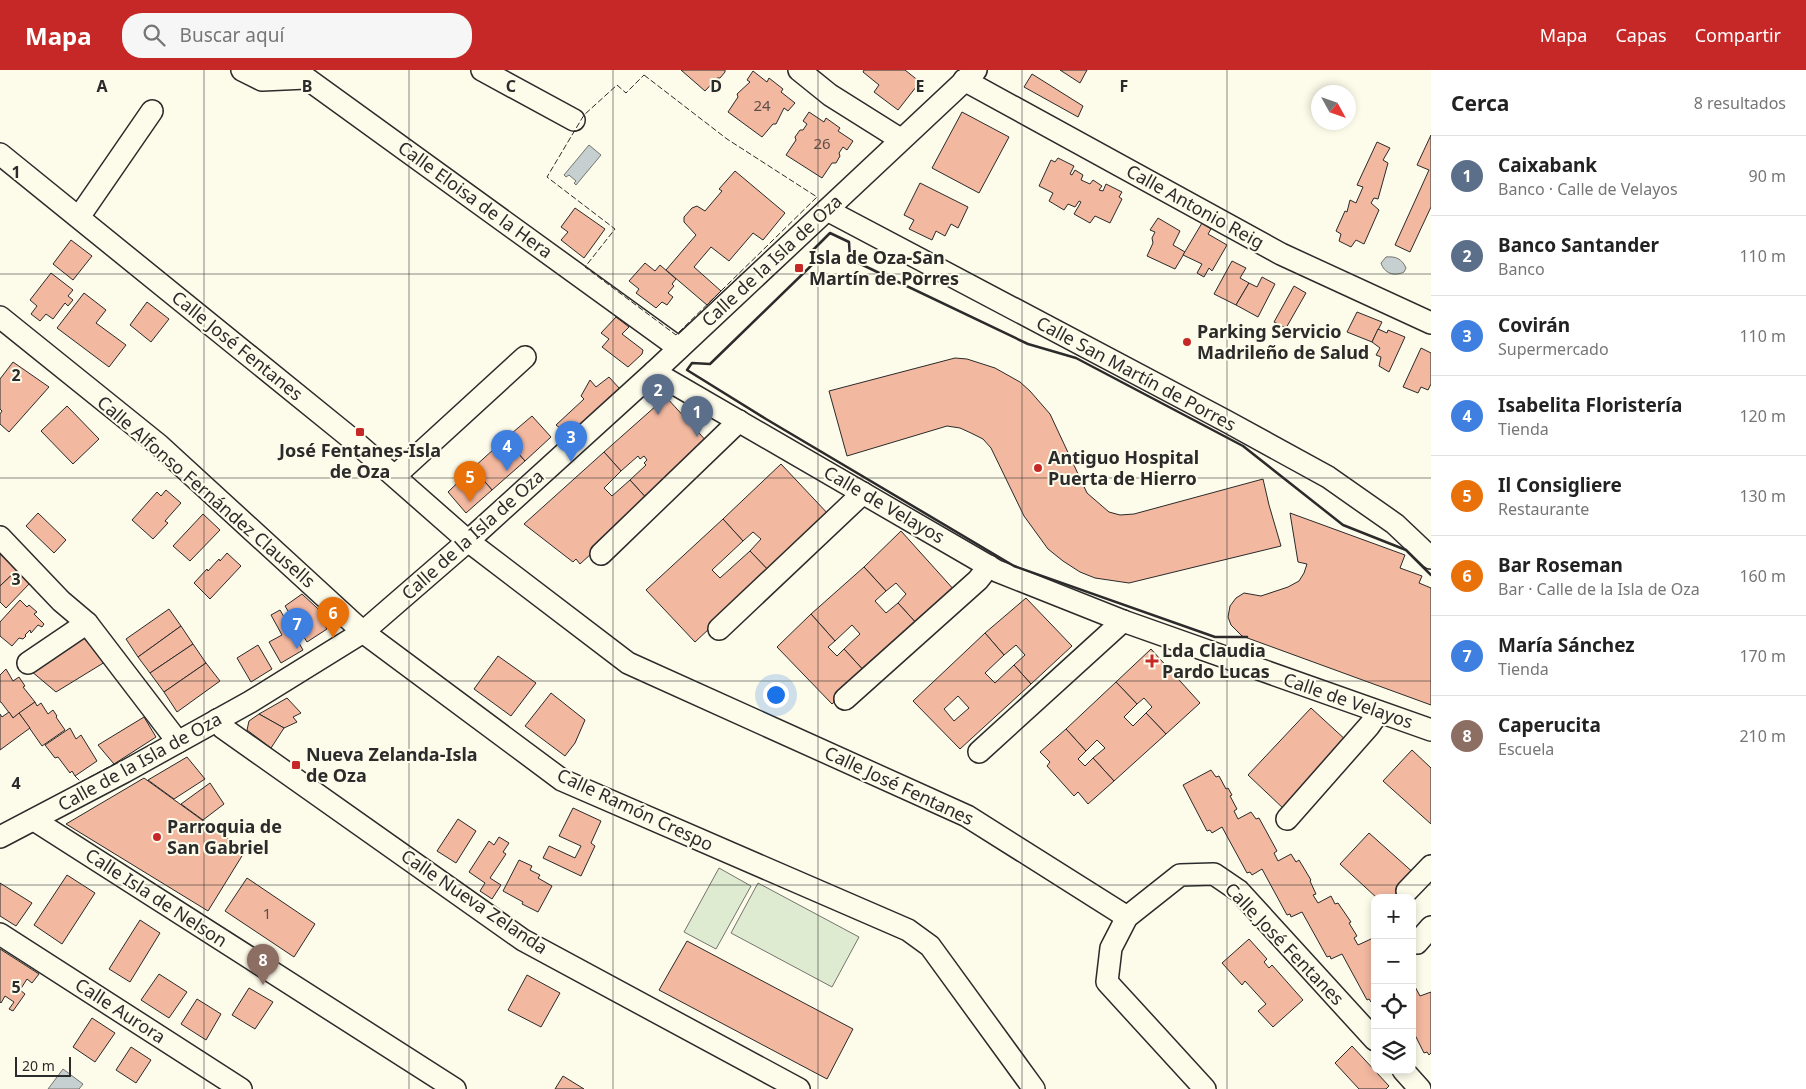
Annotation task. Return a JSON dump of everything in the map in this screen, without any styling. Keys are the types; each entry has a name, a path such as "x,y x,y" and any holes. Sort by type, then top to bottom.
{"street":[{"name":"Calle Eloisa de la Hera","path":"242,70 262,80 306,78 679,348"},
{"path":"482,70 574,120"},
{"path":"800,70 830,95 900,139"},
{"name":"Calle de la Isla de Oza","path":"0,837 217,720 363,632 468,542 654,372 970,75"},
{"name":"Calle Antonio Reig","path":"970,75 1281,254 1431,323"},
{"path":"78,217 152,112"},
{"name":"Calle José Fentanes","path":"0,154 353,440 468,542 628,663 967,816 1127,917 1180,875 1214,874 1239,892 1371,1036"},
{"name":"Calle San Martín de Porres","path":"827,210 1328,477 1395,524 1431,558"},
{"name":"Calle Alfonso Fernández Clausells","path":"0,317 159,445 363,632"},
{"path":"395,476 525,357"},
{"name":"Calle de Velayos","path":"654,372 997,571 1123,621 1431,730"},
{"path":"601,554 739,421"},
{"path":"719,629 863,493"},
{"path":"0,537 61,601 87,623 178,742"},
{"path":"846,699 978,580 989,566"},
{"path":"979,752 1123,621"},
{"path":"28,663 87,623"},
{"name":"Calle Ramón Crespo","path":"363,632 562,780 908,930 930,946 1034,1089"},
{"path":"1287,819 1370,726 1379,712"},
{"name":"Calle Nueva Zelanda","path":"217,720 223,728 523,940 799,1089"},
{"name":"Calle Isla de Nelson","path":"34,820 455,1089"},
{"path":"1407,891 1431,866"},
{"path":"1127,917 1111,948 1107,982 1205,1089"},
{"name":"Calle Aurora","path":"0,934 241,1089"},
{"path":"1407,1074 1420,1089"}],"green space":[{"path":"719,868 751,886 716,949 684,932"},
{"path":"758,883 859,937 832,987 731,933"}],"shaded area":[{"path":"589,145 601,155 576,185 574,183 576,181 569,175 566,177 564,175"},
{"path":"1386,257 1401,260 1406,268 1404,272 1393,274 1387,272 1381,263"},
{"path":"63,1069 83,1084 79,1089 48,1089"}],"building":[{"path":"681,70 725,70 725,72 705,91"},
{"path":"864,70 905,70 920,82 898,110 874,92 879,85 863,72"},
{"path":"1060,70 1087,70 1080,83"},
{"path":"753,71 767,82 769,78 783,89 781,92 795,103 788,111 784,108 776,124 773,124 762,137 728,112 738,97 737,94 750,82 747,80"},
{"path":"1032,74 1083,106 1078,117 1024,87"},
{"path":"809,112 824,122 826,118 840,128 838,131 853,141 847,150 843,147 836,163 832,163 822,178 786,155 796,140 795,137 807,124 803,121"},
{"path":"962,112 1009,137 979,193 932,168"},
{"path":"1431,135 1431,207 1410,252 1395,245 1429,170 1417,165"},
{"path":"1377,142 1390,148 1383,160 1388,163 1378,199 1374,198 1371,203 1379,210 1364,244 1356,240 1351,247 1339,241 1341,234 1336,231 1345,211 1347,212 1350,200 1356,203 1363,187 1357,185"},
{"path":"1058,158 1074,166 1070,174 1072,175 1075,170 1083,175 1081,180 1090,184 1093,180 1102,186 1099,190 1103,191 1106,184 1122,192 1119,197 1122,199 1110,223 1095,216 1090,223 1074,214 1081,202 1079,201 1075,207 1068,204 1064,210 1049,201 1053,193 1039,186 1051,160 1055,162"},
{"path":"735,171 785,213 763,240 753,233 729,261 711,247 694,267 721,291 707,305 666,270 696,235 684,222 684,217 692,208 697,206 705,211 722,191 719,189"},
{"path":"920,183 968,207 958,228 951,224 945,236 936,231 932,240 909,229 914,220 904,215"},
{"path":"575,208 605,229 584,258 561,240 568,232 561,227"},
{"path":"1158,218 1180,231 1173,245 1185,252 1175,269 1147,256 1153,243 1152,238 1155,232 1150,230"},
{"path":"1202,223 1211,229 1208,234 1227,245 1212,271 1209,268 1204,277 1197,273 1202,264 1183,255"},
{"path":"71,240 92,256 73,280 53,264"},
{"path":"1232,261 1246,268 1240,278 1249,283 1236,305 1214,294"},
{"path":"645,263 655,271 660,265 676,279 672,284 674,286 668,293 673,297 667,305 662,302 656,308 636,293 639,289 629,281"},
{"path":"51,273 73,290 68,296 73,300 68,306 65,303 53,319 46,314 40,321 31,314 37,306 30,300"},
{"path":"1262,277 1275,284 1258,317 1236,305 1249,283 1257,287"},
{"path":"1294,286 1306,293 1286,328 1274,322"},
{"path":"84,293 106,310 96,323 126,345 109,367 57,328"},
{"path":"147,302 169,319 151,342 130,325"},
{"path":"1357,312 1382,322 1372,342 1347,332"},
{"path":"616,317 629,327 622,334 643,350 642,354 628,367 602,347 609,339 601,333"},
{"path":"1378,329 1387,333 1388,330 1405,337 1389,372 1379,366 1381,357 1376,355 1380,348 1372,342"},
{"path":"1421,348 1431,353 1431,384 1428,390 1421,387 1418,393 1403,387"},
{"name":"Antiguo Hospital Puerta de Hierro","path":"955,358 967,359 995,368 1020,382 1030,391 1050,414 1087,493 1109,512 1120,515 1134,514 1263,479 1281,546 1129,583 1095,578 1080,572 1048,549 1024,516 991,448 983,439 971,433 960,428 947,426 847,456 829,391"},
{"path":"13,362 49,387 9,432 0,424 0,414 2,411 0,409 0,379"},
{"path":"609,377 620,389 569,435 556,425 584,399 581,396 590,380 596,387"},
{"path":"666,397 710,445 649,501 630,480 646,465 644,463 647,460 644,456 640,459 638,456 621,471 604,452"},
{"path":"67,406 99,439 73,464 41,431"},
{"path":"532,416 551,437 525,461 505,439"},
{"path":"505,439 525,461 492,490 473,468"},
{"path":"604,452 621,471 604,488 612,496 630,480 649,501 580,564 576,559 573,562 524,524"},
{"path":"781,464 830,516 770,572 750,551 761,539 753,532 743,541 723,519"},
{"path":"473,468 492,490 466,513 448,492"},
{"path":"166,490 181,503 165,521 168,523 153,539 132,520 157,492 161,496"},
{"path":"38,513 66,540 54,553 26,526"},
{"path":"1290,513 1405,555 1400,568 1422,576 1419,583 1431,588 1431,705 1242,636 1231,625 1228,617 1230,606 1236,598 1244,593 1261,596 1288,587 1299,581 1304,573 1307,564 1298,562"},
{"path":"203,514 220,530 190,561 173,546"},
{"path":"723,519 743,541 712,570 720,578 750,551 770,572 695,642 646,590"},
{"path":"901,531 956,592 918,625 898,603 906,594 896,583 886,591 864,567"},
{"path":"227,553 241,566 210,599 194,583 207,569 208,571"},
{"path":"0,554 17,570 0,586"},
{"path":"864,567 886,591 875,601 886,613 898,603 918,625 866,673 844,649 860,634 852,625 835,641 811,614"},
{"path":"17,570 30,583 6,608 0,602 0,586"},
{"path":"302,594 329,619 324,624 327,629 307,642 285,606"},
{"path":"1026,598 1072,646 1031,684 1014,665 1025,655 1016,645 1004,655 985,633"},
{"path":"20,600 27,607 29,605 37,612 34,614 44,624 42,627 38,625 31,633 30,630 23,639 19,638 12,646 0,636 0,622"},
{"path":"169,609 181,626 138,657 126,639"},
{"path":"280,610 303,650 281,663 269,642 282,635 271,615"},
{"path":"811,614 835,641 828,647 837,656 844,649 866,673 832,704 777,647"},
{"path":"181,626 193,644 150,673 138,657"},
{"path":"985,633 1004,655 985,673 995,683 1014,665 1031,684 960,749 913,701","holes":["958,696 969,708 954,721 944,709"]},
{"path":"83,637 105,662 56,692 31,671"},
{"path":"193,644 206,663 164,692 150,673"},
{"path":"258,645 272,669 251,682 237,658"},
{"path":"1151,649 1200,703 1166,734 1146,713 1152,707 1144,698 1137,704 1116,682"},
{"path":"498,656 536,683 511,716 474,689"},
{"path":"206,663 220,681 177,712 164,692"},
{"path":"6,669 13,681 19,677 25,686 23,687 35,702 13,718 0,702 0,675"},
{"path":"1116,682 1137,704 1124,717 1133,726 1146,713 1166,734 1114,781 1093,758 1105,748 1097,740 1086,751 1066,729"},
{"path":"551,693 585,720 575,743 565,756 525,726"},
{"path":"287,698 301,713 293,717 297,722 284,728 259,714"},
{"path":"35,702 37,706 41,703 48,714 53,710 65,730 42,746 19,713"},
{"path":"1311,708 1348,742 1285,810 1248,775"},
{"path":"9,712 13,718 19,713 30,728 0,750 0,714 2,717"},
{"path":"259,714 284,728 271,748 247,730 249,721"},
{"path":"144,717 156,737 114,764 98,745"},
{"path":"70,728 76,739 81,735 97,761 75,776 72,771 70,773 58,757 55,758 45,745"},
{"path":"1066,729 1086,751 1078,759 1085,766 1093,758 1114,781 1088,804 1078,792 1074,796 1047,766 1050,762 1040,752"},
{"path":"1412,750 1431,768 1431,824 1383,781"},
{"path":"187,757 205,779 174,799 148,780"},
{"path":"1211,770 1216,777 1219,776 1226,789 1228,788 1232,795 1230,796 1237,809 1234,811 1238,819 1251,812 1256,819 1259,818 1277,851 1274,853 1278,861 1291,854 1296,862 1299,860 1311,880 1316,894 1313,895 1318,903 1331,896 1335,904 1338,903 1351,922 1349,923 1357,936 1354,938 1358,945 1371,939 1371,1002 1369,999 1367,1000 1342,954 1331,959 1330,956 1327,957 1302,912 1291,917 1290,914 1287,915 1262,869 1252,875 1250,872 1247,873 1222,827 1212,833 1210,830 1207,831 1183,785"},
{"name":"Parroquia de San Gabriel","path":"144,778 245,851 208,911 66,824"},
{"path":"210,783 224,804 203,820 181,804"},
{"path":"573,808 601,821 591,843 595,846 581,876 543,858 549,846 575,858 581,846 559,836"},
{"path":"458,819 476,831 456,863 437,851"},
{"path":"1369,833 1416,875 1399,894 1373,894 1340,864"},
{"path":"499,837 509,843 503,852 506,854 490,878 501,885 492,899 480,891 485,883 469,872 489,841 494,845"},
{"path":"519,860 532,866 530,870 540,875 538,878 552,886 538,912 503,891"},
{"path":"67,875 95,893 62,944 34,925"},
{"path":"247,878 315,924 294,957 225,911"},
{"path":"0,883 32,903 16,926 0,916"},
{"path":"140,920 160,933 130,982 109,969"},
{"path":"1249,939 1267,959 1264,962 1269,968 1272,965 1303,1000 1273,1027 1258,1011 1266,1004 1245,981 1242,985 1222,963"},
{"path":"687,941 853,1029 827,1079 659,990"},
{"path":"0,949 39,974 32,983 27,979 20,990 25,994 13,1011 9,1009 14,1002 5,996 0,1002"},
{"path":"159,974 187,992 169,1018 141,1000"},
{"path":"527,975 560,993 541,1027 508,1010"},
{"path":"249,988 273,1002 255,1029 232,1015"},
{"path":"1416,988 1420,996 1431,992 1431,1053 1429,1055 1427,1052 1424,1053 1416,1037"},
{"path":"197,999 221,1014 206,1040 181,1024"},
{"path":"92,1018 115,1033 95,1062 73,1047"},
{"path":"1352,1046 1371,1067 1371,1074 1378,1074 1389,1086 1386,1089 1359,1089 1335,1063"},
{"path":"131,1047 151,1060 136,1083 116,1070"},
{"path":"563,1076 584,1089 555,1089"}],"fence":[{"path":"644,75 727,139 817,197 676,335 585,267 615,229 547,177 584,115 617,85 626,93 644,75"},
{"path":"75,776 81,782 114,764"}],"wall":[{"path":"1247,637 1215,637 1014,566 687,370 692,363 710,364 816,261 813,250 830,233 849,242 850,259 1028,344 1076,358 1243,446 1343,525 1406,550 1431,575"}],"place":[{"name":"Isla de Oza-San Martín de Porres","path":"799,268"},
{"name":"Parking Servicio Madrileño de Salud","path":"1187,342"},
{"name":"Banco Santander","path":"658,415"},
{"name":"José Fentanes-Isla de Oza","path":"360,432"},
{"name":"Caixabank","path":"697,437"},
{"name":"Covirán","path":"571,462"},
{"name":"Antiguo Hospital Puerta de Hierro","path":"1038,468"},
{"name":"Isabelita Floristería","path":"507,471"},
{"name":"Il Consigliere","path":"470,502"},
{"name":"Bar Roseman","path":"333,638"},
{"name":"María Sánchez","path":"297,649"},
{"name":"Lda Claudia Pardo Lucas","path":"1152,661"},
{"name":"Nueva Zelanda-Isla de Oza","path":"296,765"},
{"name":"Parroquia de San Gabriel","path":"157,837"},
{"name":"Caperucita","path":"263,985"}]}
